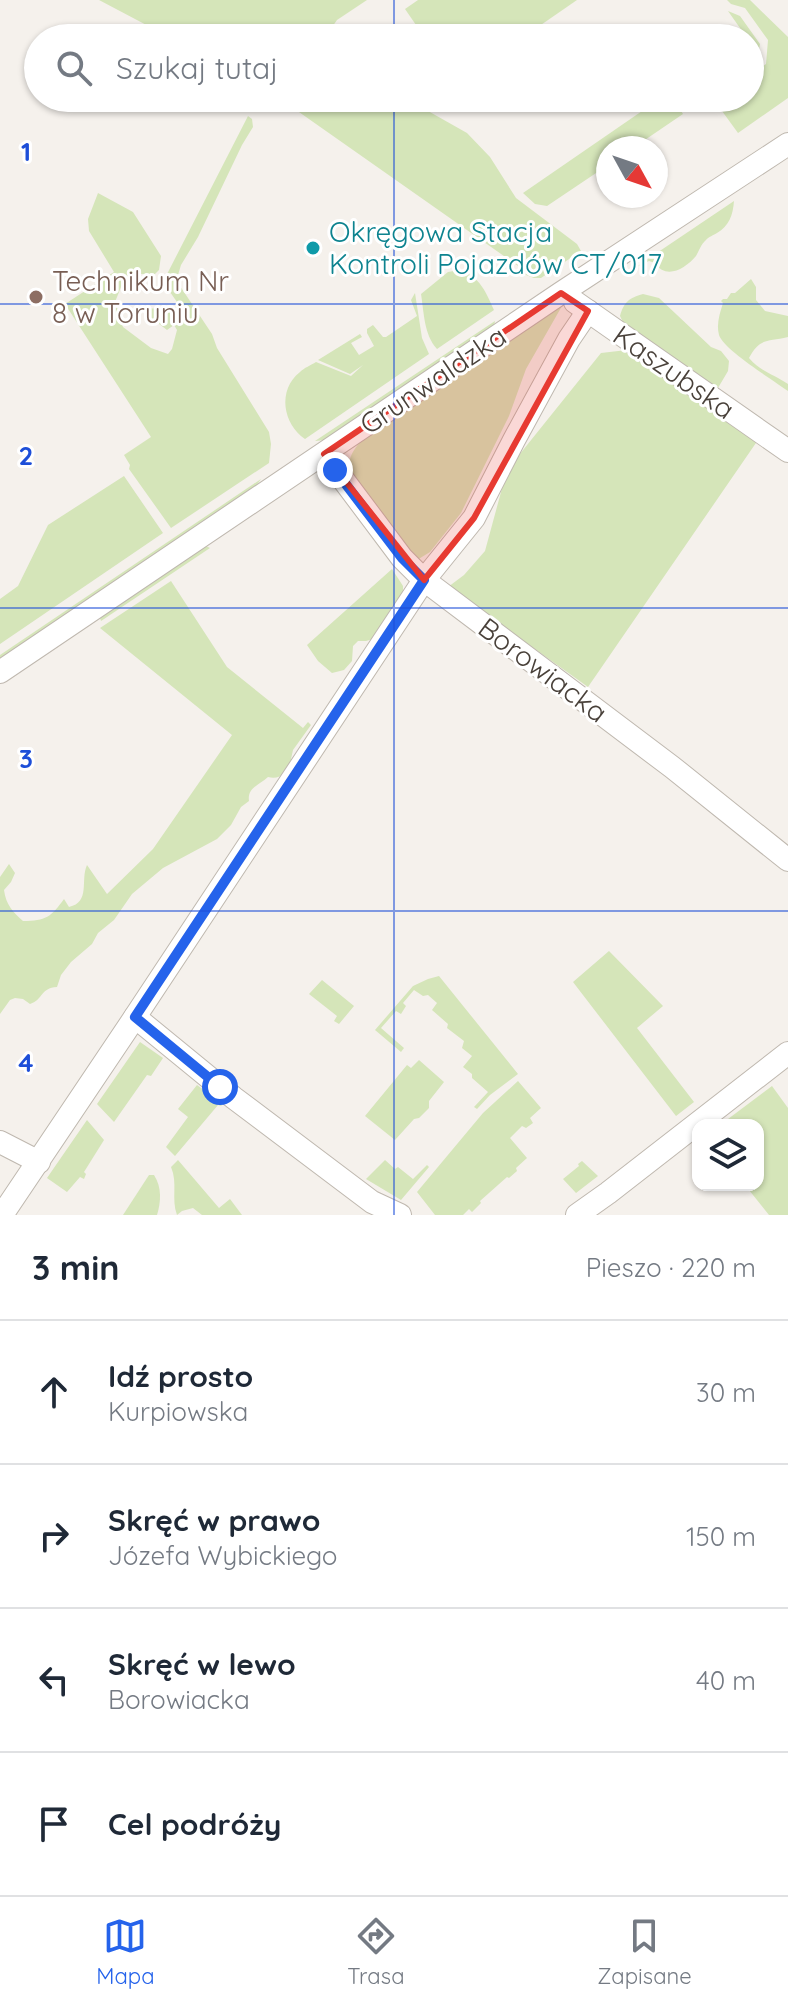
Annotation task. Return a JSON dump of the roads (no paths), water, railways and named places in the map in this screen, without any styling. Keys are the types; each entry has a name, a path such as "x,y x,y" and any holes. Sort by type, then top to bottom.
{"street":[{"name":"Grunwaldzka","path":"0,672 561,293 788,144"},
{"name":"Kaszubska","path":"561,293 788,451"},
{"path":"2,1215 424,580 474,518 569,339 588,311"},
{"name":"Borowiacka","path":"324,454 402,558 424,580 672,767 788,860"},
{"path":"135,1017 234,1098 351,1187 379,1207 400,1215"},
{"path":"577,1215 788,1053"},
{"path":"0,1142 39,1162"}],"place":[{"name":"Okręgowa Stacja Kontroli Pojazdów CT/017","path":"313,248"},
{"name":"Technikum Nr 8 w Toruniu","path":"36,297"}]}
